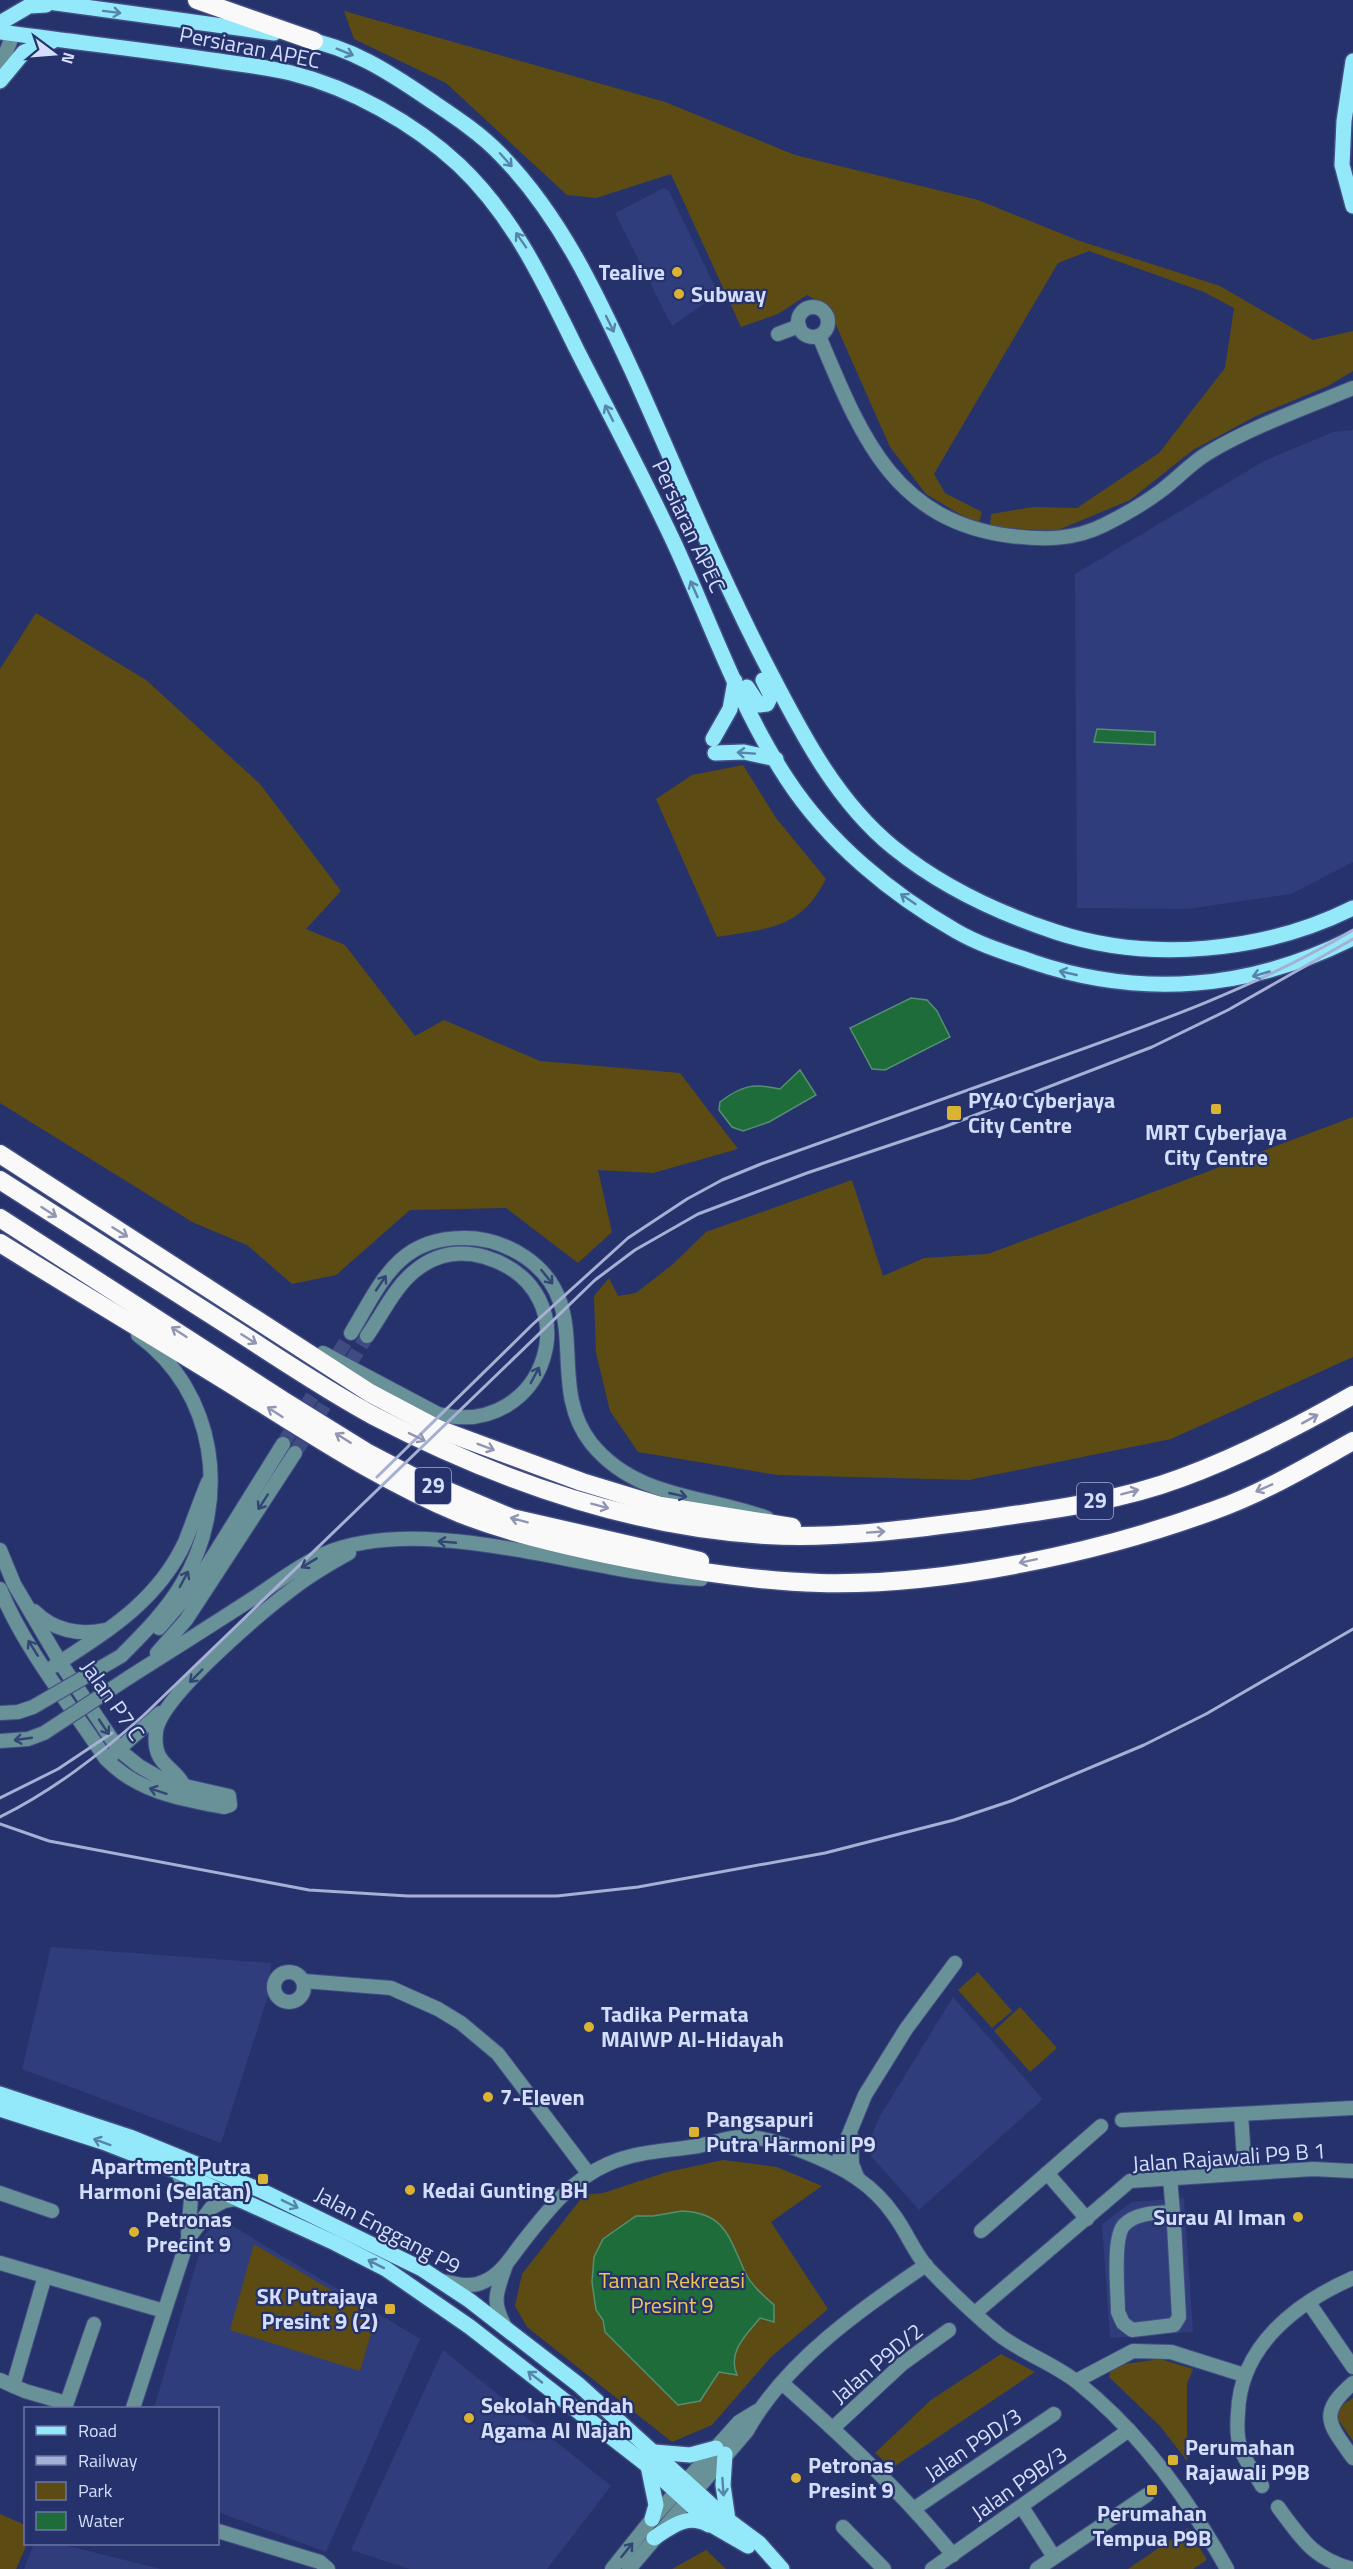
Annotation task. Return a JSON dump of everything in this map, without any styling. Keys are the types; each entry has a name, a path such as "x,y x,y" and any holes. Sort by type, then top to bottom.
{"highway":[{"path":"196,0 314,41"},
{"path":"0,1154 265,1323 370,1393 438,1429 582,1482 661,1506 784,1524 817,1535"},
{"name":"29","path":"0,1180 337,1394 371,1414 455,1455 562,1494 635,1516 723,1531 817,1535 912,1529 1070,1508 1177,1480 1271,1441 1353,1395"},
{"name":"29","path":"0,1218 366,1452 444,1492 512,1518 709,1563 855,1577 929,1577 1006,1566 1086,1550 1216,1510 1288,1478 1353,1441"},
{"path":"0,1243 337,1452 467,1516 498,1528 673,1568 818,1583 929,1577"}],"main road":[{"name":"Persiaran APEC","path":"34,0 57,5 248,29 314,41 372,63 476,133 510,165 550,216 581,264 624,354 731,597 816,758 852,805 893,847 969,897 1027,923 1084,942 1146,950 1244,944 1285,935 1327,921 1353,908"},
{"path":"6,33 13,24 3,15 29,6 57,5"},
{"name":"Persiaran APEC","path":"6,33 291,73 363,100 406,126 456,162 482,189 527,249 674,543 735,681 776,759 818,822 891,888 957,932 994,949 1066,974 1110,981 1167,985 1216,983 1256,976 1307,959 1353,938"},
{"path":"0,81 24,52 56,40"},
{"path":"1353,61 1342,165 1353,206"},
{"path":"1342,165 1353,149"},
{"path":"706,614 717,626 752,697 759,705 767,704 771,696 733,616 731,597"},
{"path":"735,681 730,710 714,746 776,759"},
{"name":"Jalan Enggang P9","path":"0,2094 130,2137 260,2190 396,2255 438,2280 507,2329 579,2385 684,2495 745,2542 769,2569"},
{"name":"Jalan Enggang P9","path":"0,2109 103,2142 177,2171 335,2242 409,2283 651,2459"},
{"path":"652,2519 656,2505 651,2459 721,2451 723,2485 721,2524 686,2520 654,2538"},
{"name":"Jalan Enggang P9","path":"721,2524 759,2543 782,2569"}],"street":[{"path":"0,68 6,33"},
{"path":"806,309 820,309 827,316 828,326 819,336 809,336 799,326 800,316 806,309"},
{"path":"778,334 799,326"},
{"path":"819,336 867,443 909,491 958,524 983,531 1026,538 1049,540 1073,536 1102,526 1162,490 1206,454 1240,435 1353,388"},
{"path":"351,1333 391,1268 417,1246 433,1240 471,1238 488,1241 516,1251 542,1269 560,1296 566,1326 567,1370 574,1410 590,1442 638,1482 653,1488 745,1509 784,1524"},
{"path":"265,1323 438,1414 459,1420 475,1419 503,1409 526,1391 544,1355 548,1329 543,1304 536,1292 515,1271 476,1255 450,1253 425,1263 406,1279 367,1336"},
{"path":"49,1274 142,1337 170,1364 195,1402 209,1447 212,1469 208,1513 184,1581 154,1622 121,1656"},
{"path":"0,1713 18,1712 33,1707 121,1656 149,1636 182,1604 284,1444"},
{"path":"128,1678 167,1644 186,1620 295,1453"},
{"path":"47,1670 116,1625 147,1598 171,1566 184,1543 212,1469"},
{"path":"0,1741 28,1739 44,1733 325,1554 364,1544 401,1539 441,1541 494,1547 671,1577 818,1583"},
{"path":"106,1759 119,1750 174,1698 237,1635 295,1587 364,1544"},
{"name":"Jalan P7 C","path":"0,1550 14,1584 60,1662 119,1750 152,1775 182,1793"},
{"name":"Jalan P7 C","path":"0,1589 16,1621 106,1759 128,1778 182,1793"},
{"path":"27,1603 41,1618 64,1629 90,1633 116,1625"},
{"path":"174,1698 159,1720 156,1741 163,1764 182,1793"},
{"path":"836,2166 865,2095 906,2029 955,1963"},
{"path":"304,1981 391,1988 461,2022 498,2054 588,2173"},
{"path":"1122,2120 1353,2108"},
{"path":"1241,2114 1245,2173"},
{"path":"852,2125 852,2164 858,2179"},
{"path":"981,2230 1101,2126"},
{"path":"438,2280 464,2286 483,2283 506,2265 570,2187 588,2173 634,2155 746,2136 774,2142 836,2166 858,2179 895,2216 926,2265 975,2313 1000,2336 1076,2381 1129,2430 1154,2458 1209,2538 1227,2569"},
{"name":"Jalan Rajawali P9 B 1","path":"975,2313 1130,2181 1313,2169 1353,2171"},
{"path":"133,2407 188,2239 191,2199 177,2171"},
{"path":"1047,2173 1087,2219"},
{"path":"1170,2178 1173,2212 1179,2317 1174,2325 1132,2330 1122,2323 1118,2312 1118,2234 1125,2223 1143,2214 1173,2212"},
{"path":"0,2193 52,2211"},
{"path":"188,2239 211,2208 235,2199 246,2202"},
{"path":"0,2263 164,2311"},
{"path":"506,2265 496,2293 496,2310 507,2329"},
{"path":"629,2569 684,2495 721,2451 739,2422 758,2410 782,2383 856,2312 926,2265"},
{"path":"14,2386 45,2276"},
{"path":"1262,2486 1241,2449 1237,2422 1238,2395 1244,2375 1262,2341 1309,2303 1353,2277"},
{"path":"1309,2303 1353,2367"},
{"path":"0,2380 66,2406 94,2324"},
{"name":"Jalan P9D/2","path":"833,2428 902,2364 949,2330"},
{"path":"1132,2330 1133,2351"},
{"path":"1076,2381 1133,2351 1171,2352 1244,2375"},
{"path":"782,2383 833,2428 915,2508 953,2555"},
{"path":"1353,2383 1337,2397 1329,2410 1331,2426 1353,2458"},
{"name":"Jalan P9D/3","path":"915,2508 1054,2414"},
{"name":"Jalan P9B/3","path":"932,2569 1129,2430"},
{"path":"612,2569 652,2519 684,2495"},
{"path":"1037,2569 1147,2495"},
{"path":"1022,2507 1054,2557"},
{"path":"1278,2508 1312,2551 1328,2561 1353,2569"},
{"path":"843,2527 884,2569"},
{"path":"219,2531 320,2562 328,2569"},
{"path":"219,2539 310,2569"}],"shaded area":[{"path":"664,188 669,191 716,289 715,296 672,326 615,213"},
{"path":"1353,430 1353,862 1291,894 1187,909 1077,908 1075,574 1264,461 1333,432"},
{"path":"51,1947 271,1963 268,1996 221,2143 22,2069"},
{"path":"953,1997 1043,2099 919,2210 871,2156 869,2141 880,2116"},
{"path":"1184,2198 1193,2332 1110,2338 1102,2224 1132,2202"},
{"path":"221,2219 420,2339 326,2552 219,2512 219,2407 154,2407 205,2234"},
{"name":"Sekolah Rendah Agama Al Najah","path":"443,2350 611,2486 547,2569 410,2569 351,2550"},
{"path":"34,2545 64,2545 161,2569 24,2569"}],"green space":[{"path":"344,11 665,102 795,155 978,200 1077,240 1220,286 1313,340 1353,331 1353,371 1328,386 1256,416 1193,450 1130,500 1056,531 990,527 991,514 1033,507 1077,508 1159,453 1225,368 1234,308 1204,292 1089,251 1058,263 934,474 945,493 982,512 978,525 926,494 890,447 828,307 807,295 778,314 741,327 671,174 596,198 567,195 446,83 354,39"},
{"path":"36,613 146,680 260,784 341,891 306,929 345,945 415,1036 444,1020 540,1061 680,1073 738,1149 653,1173 598,1170 612,1232 578,1263 506,1208 410,1210 336,1275 292,1284 247,1245 194,1223 0,1103 0,669"},
{"path":"743,765 776,818 826,879 816,896 805,908 781,924 717,937 656,799 692,775"},
{"path":"1353,1117 1353,1357 1171,1439 969,1480 777,1475 638,1452 610,1411 596,1353 594,1296 609,1278 618,1296 636,1293 672,1265 706,1232 852,1180 883,1276 924,1258 988,1254"},
{"path":"978,1972 1012,2011 992,2028 958,1990"},
{"path":"1020,2007 1057,2048 1030,2072 994,2031"},
{"name":"Taman Rekreasi Presint 9","path":"723,2160 777,2167 822,2186 771,2222 828,2309 771,2357 712,2425 672,2442 527,2327 515,2306 522,2274 584,2195 603,2193 667,2172"},
{"path":"254,2244 376,2317 360,2371 230,2330"},
{"path":"1001,2354 1035,2372 892,2468 875,2453 931,2400"},
{"path":"1160,2359 1193,2369 1187,2384 1187,2461 1160,2426 1109,2377 1110,2372 1125,2364"},
{"path":"1353,2398 1353,2441 1337,2418 1339,2407"},
{"path":"0,2514 24,2525 24,2545 27,2545 16,2569 0,2569"},
{"path":"1188,2528 1207,2560 1193,2569 1128,2569"},
{"path":"706,2550 726,2569 672,2569"}],"water":[{"path":"1097,729 1155,732 1155,745 1094,742"},
{"path":"911,998 927,1000 937,1011 950,1037 885,1070 872,1069 850,1028"},
{"path":"800,1070 816,1095 769,1122 743,1131 732,1127 719,1110 720,1102 735,1092 755,1086 780,1089"},
{"path":"682,2211 709,2217 725,2230 749,2278 758,2291 774,2305 774,2322 760,2318 744,2337 734,2359 737,2375 719,2372 700,2401 678,2405 605,2332 603,2320 596,2310 592,2282 594,2257 603,2239 636,2216 653,2216"}],"tunnel":[{"path":"283,1444 351,1333"},
{"path":"295,1453 367,1336"}],"railway":[{"path":"377,1477 532,1325 628,1238 687,1199 722,1180 761,1164 1127,1033 1204,1003 1280,969 1353,930"},
{"path":"0,1817 20,1807 75,1771 144,1715 595,1280 635,1250 698,1214 807,1173 944,1127 1152,1047 1228,1010 1353,939"},
{"path":"0,1824 49,1841 309,1890 408,1896 557,1896 638,1887 825,1853 954,1820 1011,1801 1144,1745 1206,1714 1353,1629"},
{"path":"0,1798 58,1769 112,1733"}],"place":[{"name":"Tealive","path":"677,272"},
{"name":"Subway","path":"679,294"},
{"name":"MRT Cyberjaya City Centre","path":"1216,1109"},
{"name":"PY40 Cyberjaya City Centre","path":"954,1113"},
{"name":"Tadika Permata MAIWP Al-Hidayah","path":"589,2027"},
{"name":"7-Eleven","path":"488,2097"},
{"name":"Pangsapuri Putra Harmoni P9","path":"694,2132"},
{"name":"Apartment Putra Harmoni (Selatan)","path":"263,2179"},
{"name":"Kedai Gunting BH","path":"410,2190"},
{"name":"Surau Al Iman","path":"1298,2217"},
{"name":"Petronas Precint 9","path":"134,2232"},
{"name":"SK Putrajaya Presint 9 (2)","path":"390,2309"},
{"name":"Sekolah Rendah Agama Al Najah","path":"469,2418"},
{"name":"Perumahan Rajawali P9B","path":"1173,2460"},
{"name":"Petronas Presint 9","path":"796,2478"},
{"name":"Perumahan Tempua P9B","path":"1152,2490"}]}
